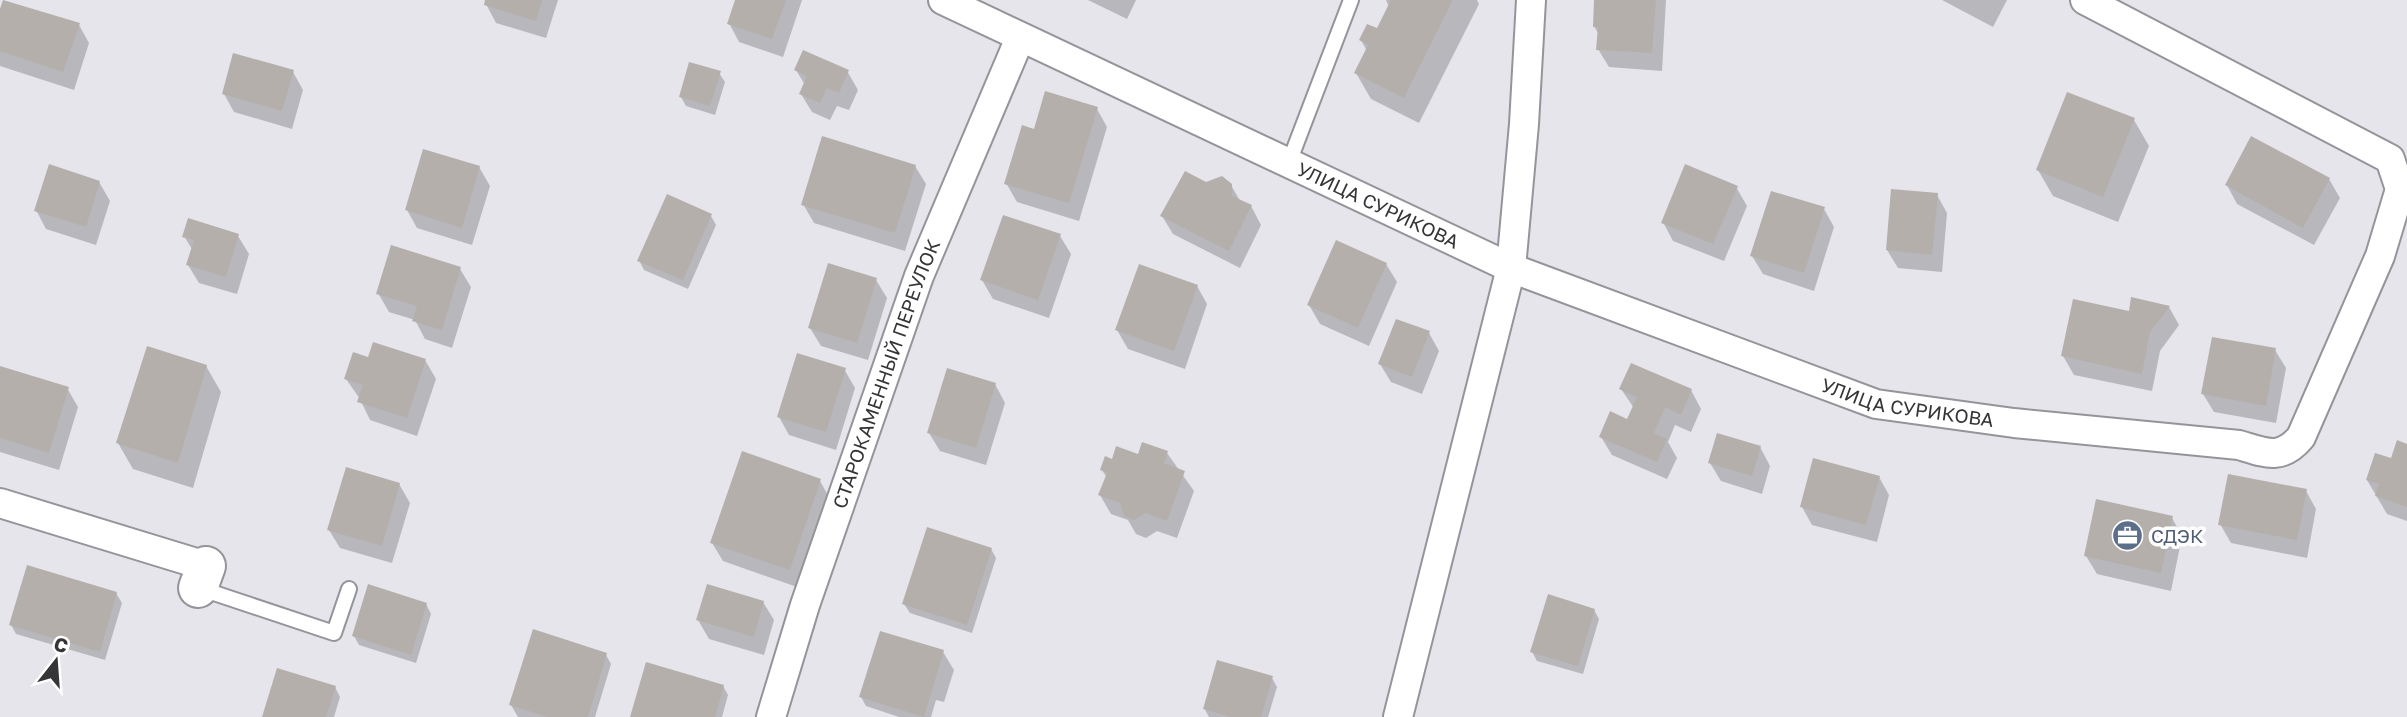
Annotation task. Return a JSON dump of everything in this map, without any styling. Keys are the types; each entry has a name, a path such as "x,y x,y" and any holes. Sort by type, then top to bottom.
{"street":[{"name":"УЛИЦА СУРИКОВА","path":"943,0 1511,268 1876,404 2014,423 2239,445 2271,454 2290,450 2301,437 2380,256 2400,189 2390,159 2085,0"},
{"path":"1398,717 1511,268 1524,124 1531,0"},
{"name":"СТАРОКАМЕННЫЙ ПЕРЕУЛОК","path":"771,717 805,604 919,276 1020,38"},
{"path":"0,503 202,577"}],"lane":[{"path":"1288,165 1351,0"},
{"path":"202,577 334,633 349,589"}],"building":[{"path":"3,0 80,23 63,72 0,51 0,9"},
{"path":"485,0 542,0 536,21 484,5"},
{"path":"735,0 786,0 772,39 727,24"},
{"path":"1391,0 1453,0 1404,98 1354,73 1368,45 1359,40 1367,24 1377,28"},
{"path":"1594,0 1656,0 1652,53 1596,50 1598,27 1593,27"},
{"path":"803,50 849,70 839,93 827,88 820,103 799,94 807,76 794,70"},
{"path":"233,53 294,70 282,111 222,94"},
{"path":"689,62 721,71 710,106 679,97"},
{"path":"1045,91 1098,107 1069,203 1004,184 1022,125 1034,129"},
{"path":"2067,92 2135,118 2103,197 2036,170"},
{"path":"822,136 916,165 895,233 801,205"},
{"path":"2251,136 2330,178 2303,228 2225,185"},
{"path":"423,149 480,166 462,228 405,210"},
{"path":"49,164 100,181 86,227 34,211"},
{"path":"1685,164 1738,186 1713,244 1661,223"},
{"path":"1185,171 1206,182 1222,176 1232,184 1232,196 1252,205 1229,251 1160,216"},
{"path":"1891,189 1938,193 1932,255 1886,250"},
{"path":"1771,191 1825,207 1804,273 1750,256"},
{"path":"667,194 712,214 683,280 637,261"},
{"path":"1003,215 1061,234 1038,300 980,280"},
{"path":"188,218 239,234 226,277 186,265 194,240 182,237"},
{"path":"1336,240 1387,263 1358,328 1307,305"},
{"path":"391,245 461,267 442,330 412,321 417,306 376,294"},
{"path":"828,263 877,278 857,343 808,328"},
{"path":"1139,264 1198,285 1174,351 1115,330"},
{"path":"2131,297 2170,306 2150,332 2142,374 2061,356 2073,299 2129,311"},
{"path":"1396,319 1430,331 1412,377 1378,364"},
{"path":"2212,337 2276,348 2266,406 2201,394"},
{"path":"373,342 426,359 407,418 357,402 363,385 344,379 353,352 368,357"},
{"path":"147,346 207,365 178,463 116,443"},
{"path":"797,353 846,368 826,432 777,417"},
{"path":"1631,363 1692,389 1681,415 1665,407 1654,433 1667,439 1657,462 1599,437 1610,411 1627,419 1637,397 1619,389"},
{"path":"0,366 69,387 49,453 0,438"},
{"path":"947,368 996,383 976,448 927,433"},
{"path":"1717,433 1761,446 1752,476 1708,463"},
{"path":"2397,440 2407,444 2407,507 2375,496 2379,484 2366,480 2375,453 2391,458"},
{"path":"1142,442 1168,451 1164,463 1185,471 1167,521 1146,513 1134,520 1124,516 1120,503 1098,495 1107,473 1100,470 1105,456 1112,459 1116,446 1138,454"},
{"path":"742,451 821,479 790,570 710,543"},
{"path":"1813,458 1880,476 1866,525 1800,507"},
{"path":"346,467 400,483 382,546 327,530"},
{"path":"2228,474 2307,489 2297,540 2218,525"},
{"name":"СДЭК","path":"2096,499 2173,516 2161,573 2084,556"},
{"path":"927,527 992,548 967,625 902,604"},
{"path":"27,565 117,592 100,652 9,625"},
{"path":"368,584 427,603 411,655 352,636"},
{"path":"707,584 764,601 754,637 696,620"},
{"path":"1548,594 1595,609 1578,666 1530,652"},
{"path":"533,629 607,653 588,717 548,717 509,705"},
{"path":"880,631 944,650 924,717 859,697"},
{"path":"1217,660 1273,676 1261,717 1231,717 1203,709"},
{"path":"646,662 724,685 715,717 630,717"},
{"path":"277,668 336,686 326,717 262,717"}],"place":[{"name":"СДЭК","path":"2128,536"}]}
